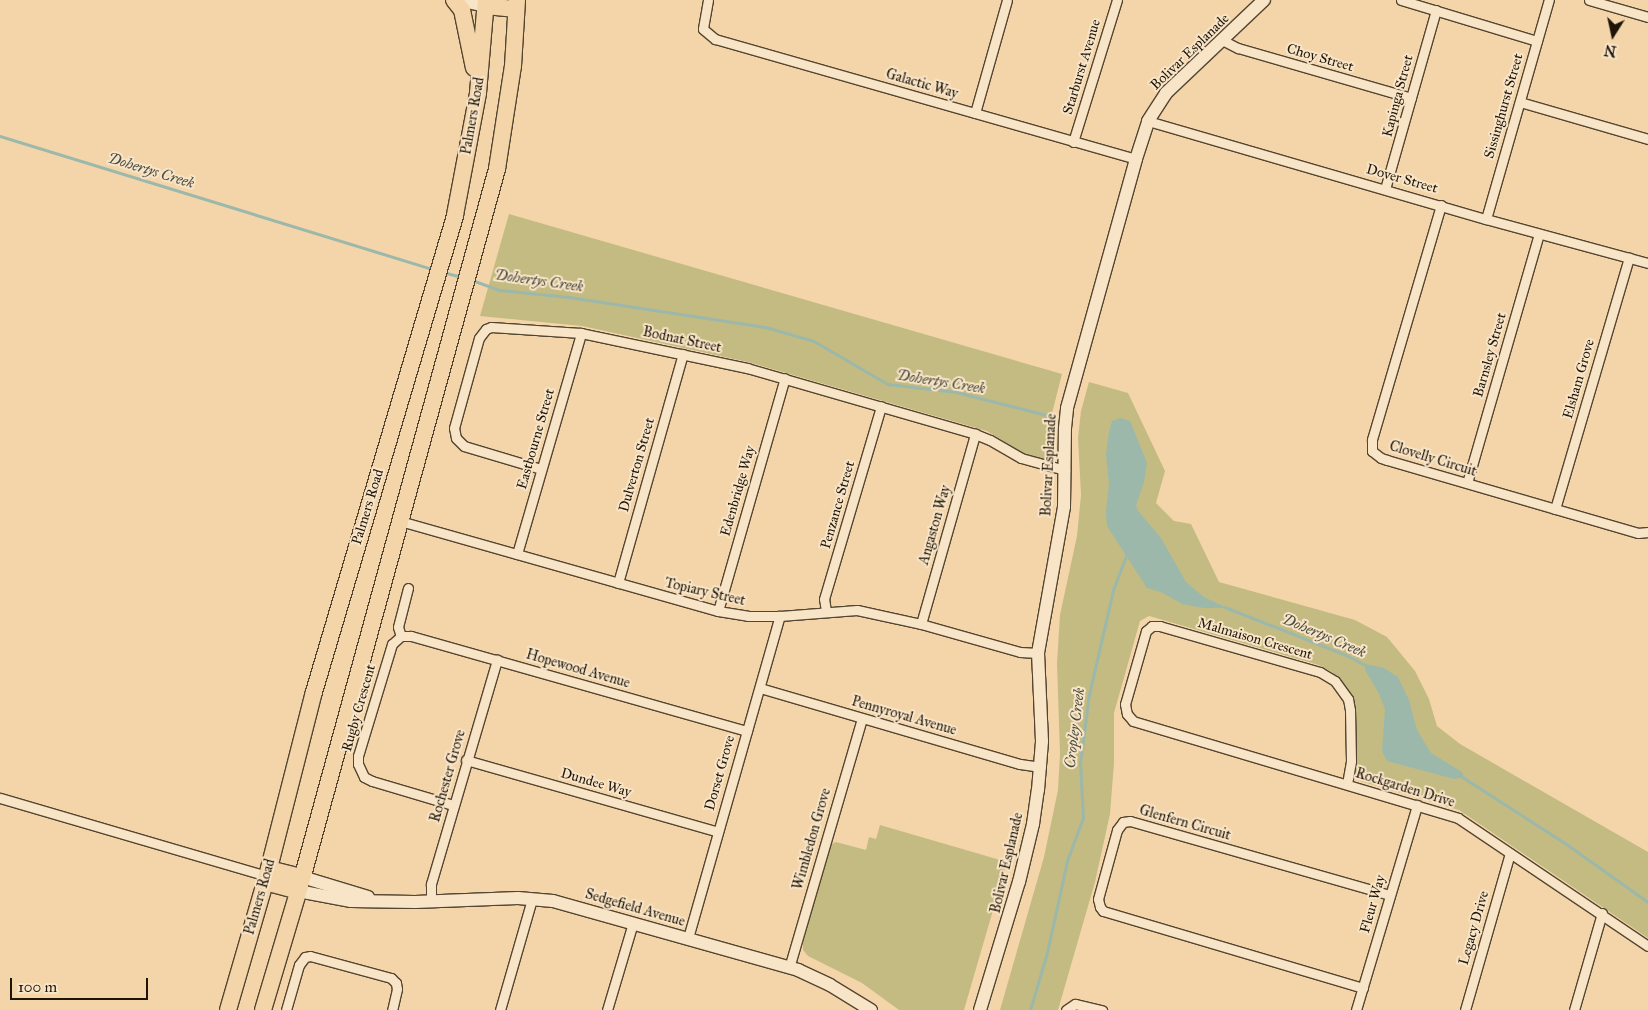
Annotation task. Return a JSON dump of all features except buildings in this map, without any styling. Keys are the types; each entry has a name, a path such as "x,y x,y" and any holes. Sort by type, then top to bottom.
{"highway":[{"path":"454,0 462,10 470,42 478,93"},
{"path":"263,1010 300,884 454,323 484,221 500,150 512,66 516,5 486,3"},
{"name":"Palmers Road","path":"228,1010 267,876 314,692 366,510 427,314 455,215 478,93 486,3"},
{"path":"267,876 300,884"}],"street":[{"path":"458,0 486,3"},
{"name":"Galactic Way","path":"708,0 703,29 715,39 1136,159"},
{"path":"975,113 1008,0"},
{"name":"Starburst Avenue","path":"1073,142 1118,0"},
{"name":"Bolivar Esplanade","path":"980,1010 1019,882 1033,824 1041,767 1038,654 1064,507 1065,428 1071,392 1136,159 1148,121 1166,93 1264,0"},
{"path":"1401,0 1537,41"},
{"name":"Sissinghurst Street","path":"1486,219 1549,0"},
{"path":"1589,0 1648,17"},
{"name":"Kapinga Street","path":"1385,189 1436,10"},
{"name":"Choy Street","path":"1222,40 1238,48 1412,98"},
{"path":"1520,102 1648,139"},
{"name":"Dover Street","path":"1148,121 1486,219 1648,263"},
{"name":"Clovelly Circuit","path":"1441,205 1371,446 1372,451 1381,458 1638,533 1648,532"},
{"name":"Barnsley Street","path":"1467,483 1539,234"},
{"name":"Elsham Grove","path":"1555,509 1629,258"},
{"name":"Bodnat Street","path":"542,469 464,446 456,438 454,428 479,338 486,329 497,327 581,333 747,368 975,434 990,440 1020,458 1065,470"},
{"name":"Eastbourne Street","path":"517,554 581,333"},
{"name":"Dulverton Street","path":"618,583 683,354"},
{"name":"Edenbridge Way","path":"718,611 785,378"},
{"name":"Penzance Street","path":"826,612 824,599 881,406"},
{"name":"Angaston Way","path":"921,624 975,434"},
{"name":"Topiary Street","path":"400,521 718,611 748,616 780,616 857,610 921,624 1020,652 1038,654"},
{"name":"Rugby Crescent","path":"408,588 398,627 400,636 392,644 358,756 358,764 364,778 453,805"},
{"name":"Dorset Grove","path":"688,938 780,616"},
{"name":"Malmaison Crescent","path":"1127,714 1125,704 1144,636 1152,626 1165,627 1320,672 1342,688 1350,710 1351,761 1347,784"},
{"name":"Hopewood Avenue","path":"400,636 411,636 747,731"},
{"name":"Rochester Grove","path":"431,900 431,884 496,660"},
{"name":"Pennyroyal Avenue","path":"760,688 1020,764 1041,767"},
{"name":"Rockgarden Drive","path":"1127,714 1137,723 1458,818 1602,913 1648,946"},
{"name":"Wimbledon Grove","path":"789,968 862,718"},
{"name":"Dundee Way","path":"466,760 718,832"},
{"path":"0,798 267,876"},
{"name":"Fleur Way","path":"1356,1010 1417,805"},
{"name":"Glenfern Circuit","path":"1363,988 1103,911 1098,899 1117,830 1123,822 1130,822 1390,895"},
{"name":"Legacy Drive","path":"1465,1010 1510,853"},
{"name":"Sedgefield Avenue","path":"300,884 351,901 532,899 570,905 789,968 821,980 871,1010"},
{"path":"500,1010 532,899"},
{"path":"1574,1010 1602,913"},
{"path":"607,1010 633,922"},
{"path":"286,1010 299,965 305,957 310,956 391,978 396,983 397,989 392,1010"},
{"path":"1066,1010 1075,1004 1102,1010"}],"shaded area":[{"path":"509,214 1062,374 1050,421 1051,458 1047,461 1024,454 987,431 748,362 582,326 480,316"},
{"path":"1089,382 1128,393 1165,471 1156,503 1174,521 1191,524 1219,582 1355,620 1387,637 1415,671 1429,699 1437,726 1460,744 1648,852 1648,938 1459,810 1360,781 1355,775 1356,713 1353,700 1343,683 1332,672 1319,665 1149,616 1140,621 1114,713 1114,763 1110,814 1095,882 1058,1010 1000,1010 1044,857 1058,790 1060,754 1057,663 1060,615 1077,536 1081,495 1078,438 1081,411"},
{"path":"1120,418 1130,421 1147,463 1144,482 1136,505 1138,511 1161,538 1186,582 1204,597 1227,608 1204,608 1182,604 1161,592 1147,588 1107,526 1106,512 1109,484 1106,454 1112,421"},
{"path":"1365,664 1384,668 1398,677 1409,700 1417,730 1431,753 1462,772 1464,777 1454,779 1387,761 1382,751 1385,709 1378,692 1365,670"},
{"path":"880,825 1007,862 964,1010 899,1010 862,983 808,956 803,950 803,942 831,844 836,842 866,850 869,837 876,839"}],"waterway":[{"name":"Dohertys Creek","path":"0,136 433,269"},
{"name":"Dohertys Creek","path":"443,272 462,277"},
{"name":"Dohertys Creek","path":"472,280 500,290 569,297 766,327 814,341 888,384 956,392 1047,415"},
{"name":"Cropley Creek","path":"1030,1010 1047,953 1067,861 1083,818 1080,763 1089,695 1113,590 1127,553"},
{"name":"Dohertys Creek","path":"1225,607 1346,655 1368,666"},
{"name":"Dohertys Creek","path":"1461,776 1568,845 1648,902"}]}
